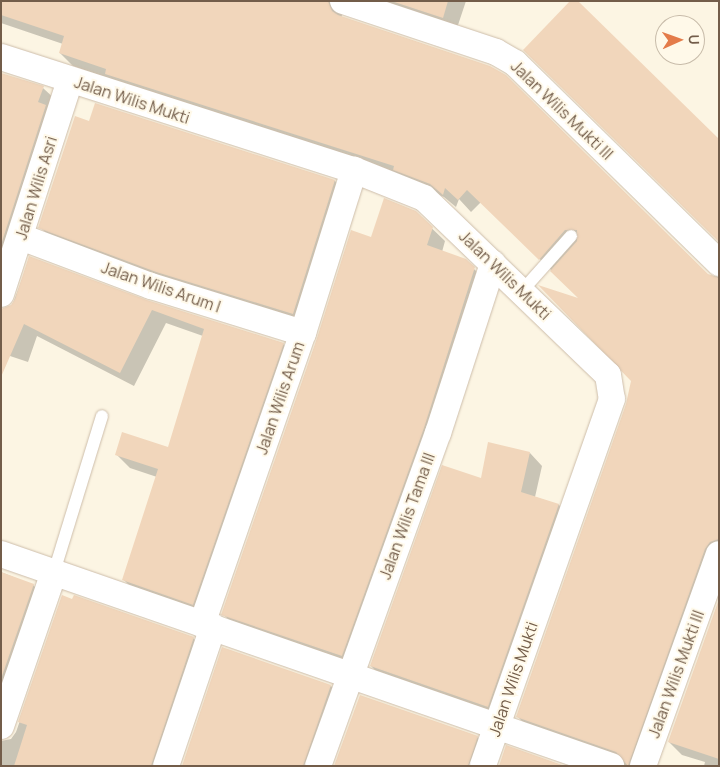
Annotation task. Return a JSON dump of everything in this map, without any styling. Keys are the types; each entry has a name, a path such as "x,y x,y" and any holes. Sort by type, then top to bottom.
{"street":[{"name":"Jalan Wilis Mukti III","path":"343,1 496,52 515,62 719,263"},
{"name":"Jalan Wilis Mukti","path":"1,57 70,81 354,170 424,198 608,374 612,399 483,766"},
{"name":"Jalan Wilis Asri","path":"1,294 70,81"},
{"name":"Jalan Wilis Arum","path":"166,766 208,626 354,170"},
{"name":"Jalan Wilis Arum I","path":"21,237 151,286 303,333"},
{"name":"Jalan Wilis Tama III","path":"318,766 348,677 438,433 493,264"},
{"path":"1,554 348,677 611,766"},
{"name":"Jalan Wilis Mukti III","path":"643,766 719,554"},
{"path":"1,726 54,572"}],"lane":[{"path":"521,292 571,236"},
{"path":"54,572 102,416"}],"building":[{"path":"1,1 328,1 332,11 338,15 490,66 506,75 708,274 719,278 719,539 710,542 705,549 628,766 616,752 516,717 626,404 631,381 538,285 578,298 550,271 577,241 577,230 565,230 539,260 467,190 458,200 445,188 443,195 430,184 393,170 394,166 105,74 106,69 59,53 64,36 1,15"},
{"path":"391,1 448,1 443,18"},
{"path":"570,1 578,1 719,139 719,242 523,50"},
{"path":"1,73 44,86 38,102 46,105 1,245"},
{"path":"95,103 335,180 293,314 156,272 38,228 75,116 89,121"},
{"path":"384,198 416,211 433,227 427,245 466,259 475,267 424,428 342,656 221,615 317,338 351,230 371,237"},
{"path":"29,256 147,300 284,343 193,605 122,580 158,469 115,455 122,432 168,447 204,329 152,310 120,373 24,324 1,377 1,309 11,305 15,299"},
{"path":"488,442 530,452 521,492 559,504 488,707 370,666 442,465 481,478"},
{"path":"1,572 34,584 1,679"},
{"path":"62,595 72,599 74,595 194,637 151,766 14,766 27,725 18,722"},
{"path":"719,599 719,759 668,742"},
{"path":"222,647 331,685 303,766 182,766"},
{"path":"360,695 478,736 468,766 334,766"},
{"path":"506,745 565,766 499,766"}]}
